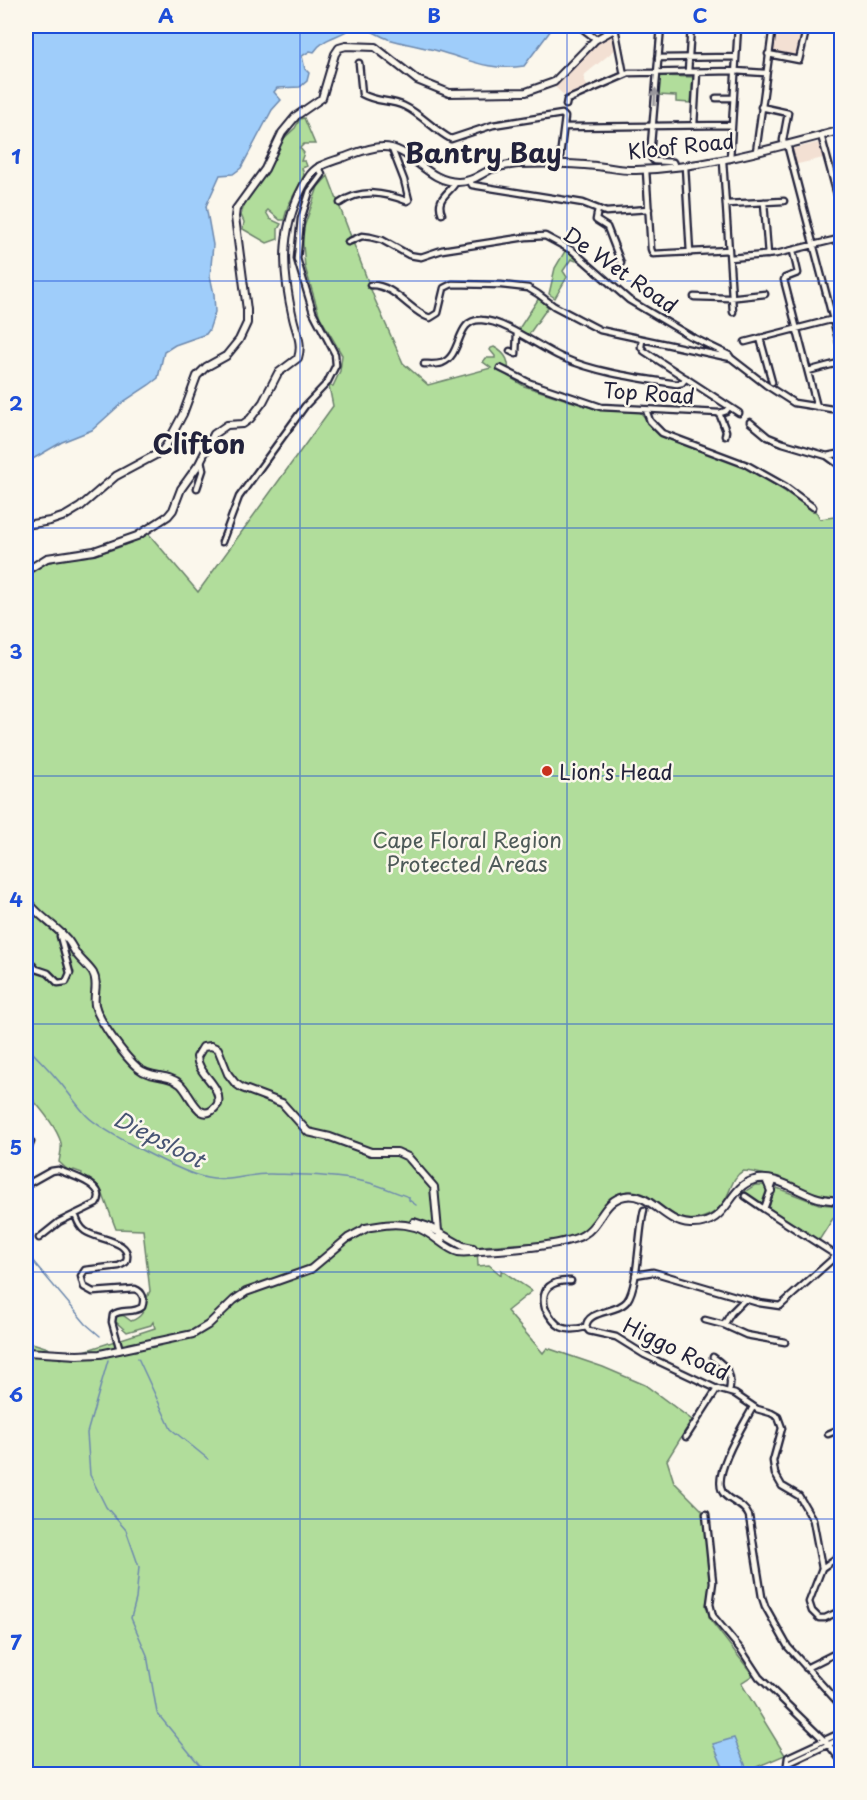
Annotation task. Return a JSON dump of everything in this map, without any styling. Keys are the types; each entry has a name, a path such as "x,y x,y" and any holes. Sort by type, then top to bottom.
{"main road":[{"path":"26,525 65,516 86,503 116,476 161,452 180,421 197,376 206,367 226,356 240,340 247,323 247,310 235,217 236,209 266,168 281,134 297,115 317,104 322,98 337,50 348,46 375,47 417,80 449,93 522,93 556,81 596,39 617,27"},
{"name":"Kloof Road","path":"392,149 407,156 436,178 456,182 470,181 492,169 522,164 646,170 685,166 726,160 842,130"},
{"path":"26,571 49,557 94,551 144,533 172,513 183,484 201,460 214,434 227,425 243,424 250,419 263,402 278,373 295,361 299,354 300,344 292,316 284,248 291,214 311,174 318,166 372,148 392,149"},
{"path":"26,899 39,915 62,933 94,974 95,1005 125,1055 142,1071 175,1080 183,1087 196,1108 209,1111 218,1104 219,1095 198,1064 197,1057 203,1047 216,1047 221,1052 228,1074 235,1083 242,1088 280,1102 308,1132 369,1151 397,1152 408,1157 434,1186 438,1231 443,1243"},
{"path":"766,1179 771,1191"},
{"path":"26,1352 83,1355 179,1338 199,1331 246,1292 311,1269 348,1238 365,1228 382,1222 399,1220 412,1222 438,1231 467,1248 492,1249 544,1245 579,1237 593,1227 610,1203 624,1196 642,1197 676,1221 688,1224 701,1223 720,1214 739,1189 748,1182 766,1179 819,1198 842,1201"},
{"path":"365,1228 405,1224 422,1229 454,1251 492,1249"},
{"path":"443,1243 444,1239 449,1237"},
{"path":"454,1251 457,1246 455,1242"}],"street":[{"path":"579,26 596,39"},
{"path":"661,26 651,158 654,161 673,162 675,167"},
{"path":"688,72 691,26"},
{"path":"733,312 726,204 726,160 731,125 738,26"},
{"path":"756,152 773,26"},
{"path":"768,54 799,60 807,26"},
{"path":"617,27 624,75"},
{"path":"657,58 736,57"},
{"path":"359,63 362,93 365,96 402,105 453,139 494,125 560,114 565,116 559,165"},
{"path":"566,103 630,72 765,73"},
{"path":"694,125 697,72"},
{"path":"716,98 733,98"},
{"path":"761,107 788,113 783,140 842,354"},
{"path":"564,127 731,125"},
{"path":"821,135 842,213"},
{"path":"340,203 356,195 370,193 409,200 392,149"},
{"path":"222,542 239,496 305,406 327,383 336,365 335,354 313,312 297,259 301,219 308,198 322,174 318,166"},
{"path":"685,166 690,253"},
{"path":"646,170 651,249 655,254 729,250"},
{"path":"311,174 316,181"},
{"path":"470,181 472,185 581,203 610,212 649,209"},
{"path":"442,214 441,199 456,182"},
{"path":"835,188 842,186"},
{"path":"726,204 784,201"},
{"path":"764,202 768,255"},
{"path":"598,209 596,220 607,226 621,263"},
{"name":"De Wet Road","path":"348,242 366,236 381,240 409,255 421,257 443,250 545,236 573,251 628,300 690,336 729,355 792,402 817,407 842,408"},
{"path":"730,258 793,251 842,238"},
{"path":"793,251 798,273 784,279 817,407"},
{"path":"370,285 381,286 401,297 429,318 434,317 438,312 444,288 453,283 523,287 536,292 554,306 600,330 731,358"},
{"path":"694,297 765,294"},
{"path":"745,342 842,317"},
{"path":"423,364 439,364 449,359 455,351 463,329 475,321 487,321 517,333 561,356 610,372 677,384 682,383 686,378"},
{"path":"510,351 516,354 517,333"},
{"path":"760,338 772,382"},
{"path":"642,339 643,350 739,413"},
{"path":"808,371 842,362"},
{"name":"Top Road","path":"500,368 526,382 597,406 718,413 725,412 729,407"},
{"path":"646,410 650,421 662,433 747,465 790,490 813,507"},
{"path":"718,413 726,430 725,436"},
{"path":"750,422 768,437 827,456 839,465"},
{"path":"827,456 840,453 839,465"},
{"path":"197,488 203,470 201,460"},
{"path":"26,957 39,971 48,973 58,983 65,983 70,973 61,939 62,933"},
{"path":"26,1135 31,1142 26,1155"},
{"path":"26,1185 56,1170 95,1187 100,1196 98,1203 54,1224 39,1238"},
{"path":"764,1209 774,1181"},
{"path":"745,1196 842,1259"},
{"name":"Higgo Road","path":"644,1210 635,1275 627,1301 618,1308 590,1318 586,1327 589,1331 616,1336 645,1355 717,1389 735,1394 753,1407 774,1414 781,1421 782,1431 773,1461 774,1474 782,1486 799,1496 813,1520 822,1568"},
{"path":"75,1214 84,1230 120,1245 126,1249 128,1254 126,1262 119,1266 85,1270 81,1276 84,1287 93,1292 135,1289 144,1298 142,1307 136,1311 113,1315 112,1322 120,1350"},
{"path":"635,1275 653,1272 764,1304 782,1305 836,1256"},
{"path":"571,1281 550,1285 545,1290 544,1306 563,1329 571,1331 586,1327"},
{"path":"724,1325 731,1313 746,1299"},
{"path":"705,1320 724,1325 746,1335 785,1342"},
{"path":"713,1357 729,1372 731,1382 729,1392"},
{"path":"686,1437 717,1389"},
{"path":"753,1407 724,1466 721,1489 724,1494 741,1504 748,1513 762,1600 782,1638 842,1707"},
{"path":"828,1434 842,1428"},
{"path":"706,1514 714,1582 710,1604 713,1616 742,1651 759,1677 828,1744 842,1762"},
{"path":"842,1554 822,1568 809,1602 816,1616 822,1619 842,1610"},
{"path":"806,1668 842,1650"},
{"path":"809,1750 828,1744 842,1732"},
{"path":"791,1774 787,1764 788,1757 795,1757 824,1740 842,1738"}],"shaded area":[{"path":"776,26 805,26 797,58 772,52"},
{"path":"611,33 616,49 583,76 588,88 567,98 554,86 559,84 598,41"},
{"path":"820,144 823,158 794,165 791,149"}],"green space":[{"path":"660,76 693,77 691,103 676,102 676,96 658,95"},
{"path":"304,118 315,144 304,144 300,148 304,153 301,161 305,161 307,166 302,168 304,175 288,206 284,220 280,220 268,210 266,212 270,219 281,224 278,229 278,239 267,243 243,229 244,222 241,215 245,202 267,173 281,141 295,128 300,119"},
{"name":"Cape Floral Region Protected Areas","path":"328,176 375,300 403,363 428,385 491,368 483,362 486,358 495,358 490,350 494,347 507,359 508,376 524,386 598,410 640,412 658,433 748,467 817,513 820,519 841,516 841,1198 816,1193 768,1176 743,1171 734,1180 726,1199 707,1216 684,1219 674,1215 649,1196 628,1191 612,1197 588,1227 571,1236 545,1241 477,1247 478,1266 489,1265 501,1275 501,1270 532,1291 507,1311 543,1353 547,1348 603,1367 645,1385 692,1420 667,1460 674,1482 702,1510 711,1583 706,1606 711,1621 753,1675 741,1683 785,1755 752,1769 753,1774 26,1774 26,1341 48,1348 60,1359 155,1328 153,1322 151,1325 127,1332 115,1321 118,1315 131,1321 140,1315 150,1291 143,1230 116,1229 98,1186 81,1178 82,1173 74,1170 70,1172 59,1162 61,1143 59,1137 46,1116 26,1092 26,575 39,565 103,552 127,544 148,533 198,592 333,406 329,386 333,386 340,371 342,355 320,317 305,267 302,233 318,187"},
{"path":"565,251 578,260 571,259 563,271 567,277 555,298 549,294 555,268"},
{"path":"539,298 548,307 527,337 520,332 520,327"},
{"path":"755,1185 768,1187 762,1205 743,1193"},
{"path":"777,1188 819,1204 841,1206 818,1242 769,1208 773,1191"}],"water":[{"path":"26,26 354,26 323,43 314,52 310,51 302,56 305,69 309,73 307,81 300,87 277,88 274,92 281,100 272,110 241,168 233,174 220,175 206,206 213,245 210,276 215,312 206,334 175,345 164,352 158,378 123,402 92,430 62,442 26,463"},
{"path":"358,26 554,26 524,66 500,67 479,64 432,49 388,39"},
{"path":"734,1738 749,1774 726,1774 713,1744"}],"waterway":[{"name":"Diepsloot","path":"26,1046 86,1115 125,1141 180,1169 215,1179 271,1174 343,1178 377,1185 409,1197 409,1200 416,1205"},
{"path":"26,1253 86,1324 100,1336"},
{"path":"138,1358 171,1429 208,1459"},
{"path":"108,1360 87,1433 90,1475 106,1507 126,1530 139,1567 136,1599 131,1618 147,1655 157,1713 207,1774"}],"place":[{"name":"Lion's Head","path":"547,771"}],"district":[{"name":"Bantry Bay","path":"483,151"},
{"name":"Clifton","path":"199,442"}]}
